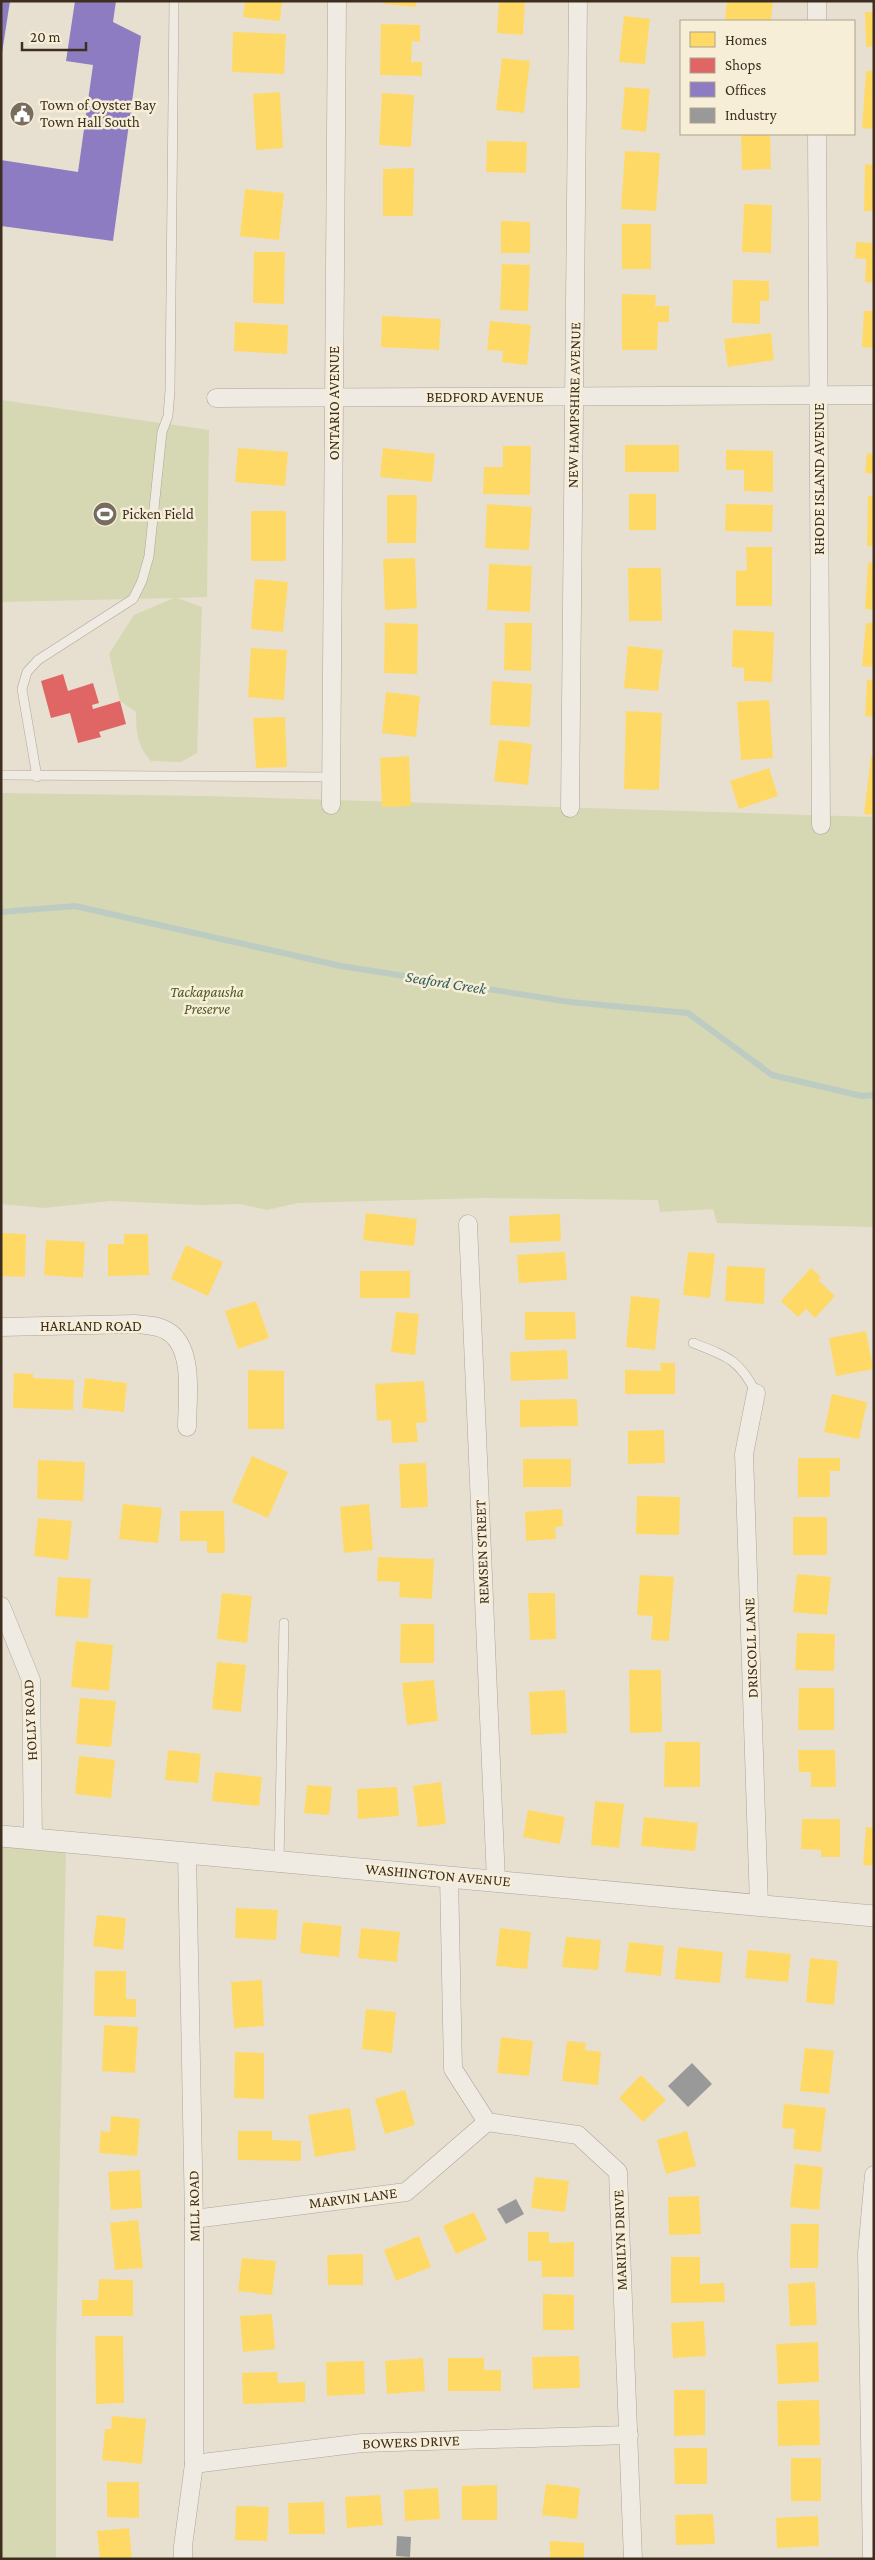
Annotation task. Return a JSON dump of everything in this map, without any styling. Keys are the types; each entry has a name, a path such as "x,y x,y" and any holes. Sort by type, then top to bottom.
{"street":[{"name":"ONTARIO AVENUE","path":"331,805 337,1"},
{"name":"NEW HAMPSHIRE AVENUE","path":"570,808 578,1"},
{"path":"817,1 817,20"},
{"name":"RHODE ISLAND AVENUE","path":"818,135 821,824"},
{"name":"BEDFORD AVENUE","path":"216,398 874,395"},
{"name":"REMSEN STREET","path":"468,1224 496,1881"},
{"name":"HARLAND ROAD","path":"1,1327 135,1324 153,1326 169,1332 180,1344 186,1360 187,1427"},
{"name":"DRISCOLL LANE","path":"756,1393 744,1454 759,1905"},
{"name":"HOLLY ROAD","path":"1,1606 31,1680 33,1839"},
{"name":"WASHINGTON AVENUE","path":"1,1836 874,1916"},
{"name":"MILL ROAD","path":"183,2559 194,2464 194,2219 187,1853"},
{"path":"449,1876 453,2069 487,2122"},
{"name":"MARVIN LANE","path":"194,2219 406,2192 487,2122"},
{"name":"MARILYN DRIVE","path":"487,2122 578,2134 618,2172 633,2559"},
{"path":"872,2559 867,2252 874,2175"},
{"name":"BOWERS DRIVE","path":"194,2464 362,2443 629,2436"}],"lane":[{"path":"37,777 22,689 27,672 38,660 133,599 142,581 149,556 162,432 168,416 170,390 174,1"},
{"path":"1,775 37,777 331,777"},
{"path":"693,1343 718,1353 740,1366 756,1393"},
{"path":"279,1861 284,1623"}],"green space":[{"name":"Picken Field","path":"1,400 209,430 207,597 177,598 202,607 197,753 181,762 151,761 146,755 138,738 136,712 120,701 109,654 134,615 174,598 1,602"},
{"name":"Tackapausha Preserve","path":"1,793 205,796 874,817 874,1227 717,1223 713,1209 660,1212 658,1200 482,1198 298,1203 267,1210 240,1204 202,1205 110,1201 44,1208 1,1204"},
{"path":"1,1843 66,1849 56,2351 56,2559 1,2559"}],"building: Homes":[{"path":"245,1 282,1 280,21 243,17"},
{"path":"383,1 416,1 416,7 383,4"},
{"path":"499,1 525,1 523,35 497,33"},
{"path":"727,1 773,1 771,20 725,20"},
{"path":"865,12 874,12 874,46 866,47"},
{"path":"624,16 650,19 645,64 619,62"},
{"path":"381,24 420,25 420,42 412,41 411,62 422,62 422,76 380,75"},
{"path":"233,32 286,34 284,74 232,72"},
{"path":"502,58 530,61 524,113 496,110"},
{"path":"866,71 874,71 874,129 862,128"},
{"path":"625,87 650,89 646,132 621,129"},
{"path":"280,92 283,148 256,150 253,94"},
{"path":"382,93 414,95 411,147 379,145"},
{"path":"741,135 770,135 771,169 742,170"},
{"path":"487,141 527,142 526,173 486,172"},
{"path":"625,151 660,153 656,211 621,209"},
{"path":"865,164 874,165 874,211 864,211"},
{"path":"414,168 413,216 383,216 383,169"},
{"path":"245,189 284,193 279,240 240,236"},
{"path":"744,204 772,205 771,253 742,252"},
{"path":"501,221 530,222 530,253 501,253"},
{"path":"622,224 651,224 651,269 622,269"},
{"path":"856,242 874,243 874,283 865,282 866,259 855,258"},
{"path":"254,252 285,252 284,304 253,303"},
{"path":"502,264 530,265 528,311 500,310"},
{"path":"733,280 769,281 769,301 760,301 760,324 732,323"},
{"path":"622,294 656,295 655,306 669,306 669,322 658,322 657,350 622,350"},
{"path":"864,311 874,311 874,348 862,347"},
{"path":"382,316 441,319 439,350 381,347"},
{"path":"490,321 531,325 527,365 502,362 503,351 487,350"},
{"path":"235,322 288,325 287,354 234,351"},
{"path":"771,333 774,360 728,367 724,339"},
{"path":"625,445 679,445 679,472 625,472"},
{"path":"503,446 531,446 530,495 483,494 484,467 503,467"},
{"path":"238,448 288,452 285,486 235,482"},
{"path":"383,448 435,454 432,482 380,477"},
{"path":"726,450 773,451 773,492 744,491 744,470 726,470"},
{"path":"867,453 874,454 874,474 865,473"},
{"path":"629,494 656,494 656,530 629,530"},
{"path":"387,495 417,495 416,543 387,543"},
{"path":"868,496 874,496 874,546 867,546"},
{"path":"487,504 532,507 529,550 485,548"},
{"path":"726,504 773,505 772,532 725,531"},
{"path":"251,511 286,511 286,561 251,561"},
{"path":"746,547 772,547 772,606 736,606 736,571 747,570"},
{"path":"415,558 417,608 385,610 383,559"},
{"path":"868,562 874,563 874,610 865,609"},
{"path":"489,564 532,566 530,612 487,610"},
{"path":"628,568 661,568 662,621 629,621"},
{"path":"255,579 288,582 283,632 251,629"},
{"path":"385,623 418,624 417,674 384,673"},
{"path":"505,623 532,623 531,671 504,670"},
{"path":"866,623 874,623 874,667 862,666"},
{"path":"733,630 774,632 772,682 744,681 744,668 732,667"},
{"path":"628,646 663,650 658,691 624,688"},
{"path":"251,648 287,650 284,700 248,697"},
{"path":"867,680 874,680 874,717 865,716"},
{"path":"492,681 532,684 530,727 490,725"},
{"path":"386,692 420,696 416,737 382,733"},
{"path":"769,700 773,758 741,760 737,702"},
{"path":"626,711 662,713 659,790 624,789"},
{"path":"285,717 287,767 256,768 253,718"},
{"path":"499,740 532,744 528,785 494,781"},
{"path":"409,756 411,806 382,807 380,758"},
{"path":"871,756 874,756 874,815 864,814"},
{"path":"769,768 778,796 739,809 730,781"},
{"path":"366,1213 417,1219 414,1246 363,1240"},
{"path":"560,1214 561,1241 510,1243 509,1216"},
{"path":"1,1233 26,1234 25,1277 1,1276"},
{"path":"124,1234 148,1234 149,1275 108,1276 108,1244 124,1244"},
{"path":"46,1240 85,1242 83,1278 44,1275"},
{"path":"186,1245 223,1262 208,1296 171,1279"},
{"path":"565,1252 567,1280 519,1283 517,1255"},
{"path":"688,1252 715,1254 710,1298 683,1295"},
{"path":"727,1266 765,1268 764,1304 725,1301"},
{"path":"811,1268 821,1277 818,1280 835,1296 815,1318 806,1309 798,1317 781,1301"},
{"path":"360,1271 410,1271 410,1298 360,1298"},
{"path":"631,1296 660,1299 655,1350 626,1347"},
{"path":"256,1301 269,1338 238,1349 225,1311"},
{"path":"396,1312 419,1314 415,1355 391,1352"},
{"path":"525,1312 575,1312 576,1339 525,1340"},
{"path":"866,1331 873,1369 836,1376 829,1338"},
{"path":"567,1350 568,1379 511,1381 510,1352"},
{"path":"660,1363 675,1363 675,1394 625,1394 625,1370 661,1371"},
{"path":"248,1370 284,1371 284,1429 248,1429"},
{"path":"14,1373 33,1374 33,1378 74,1380 73,1410 13,1408"},
{"path":"85,1378 127,1383 124,1412 82,1408"},
{"path":"424,1381 427,1422 416,1423 418,1442 392,1443 391,1420 377,1421 375,1384"},
{"path":"832,1394 867,1402 859,1439 824,1432"},
{"path":"577,1399 578,1426 520,1427 520,1400"},
{"path":"664,1430 665,1463 628,1464 628,1431"},
{"path":"252,1456 288,1472 268,1518 232,1502"},
{"path":"798,1458 840,1458 840,1471 830,1471 830,1497 798,1497"},
{"path":"523,1459 571,1459 571,1487 523,1487"},
{"path":"38,1460 85,1462 83,1501 37,1499"},
{"path":"426,1463 428,1507 401,1508 399,1464"},
{"path":"637,1496 680,1497 679,1535 636,1534"},
{"path":"123,1504 162,1508 158,1543 119,1539"},
{"path":"369,1504 373,1550 344,1553 340,1507"},
{"path":"562,1509 563,1526 555,1527 556,1539 526,1541 525,1512"},
{"path":"180,1511 224,1511 225,1553 207,1553 207,1541 180,1541"},
{"path":"793,1517 827,1517 827,1555 793,1555"},
{"path":"38,1518 72,1521 68,1560 34,1556"},
{"path":"378,1557 434,1559 432,1599 399,1597 400,1582 377,1581"},
{"path":"797,1574 831,1577 827,1615 793,1612"},
{"path":"640,1575 674,1577 669,1641 651,1640 653,1616 637,1615"},
{"path":"58,1577 91,1579 88,1618 55,1616"},
{"path":"222,1593 252,1596 247,1643 217,1639"},
{"path":"528,1593 555,1593 556,1639 530,1640"},
{"path":"401,1624 434,1624 434,1663 400,1663"},
{"path":"797,1633 835,1634 834,1671 795,1670"},
{"path":"76,1641 113,1645 109,1691 71,1687"},
{"path":"217,1662 246,1665 241,1712 212,1709"},
{"path":"629,1670 661,1670 662,1732 630,1733"},
{"path":"434,1680 438,1721 407,1725 402,1683"},
{"path":"799,1688 834,1688 834,1730 798,1730"},
{"path":"565,1690 567,1733 531,1735 529,1692"},
{"path":"80,1698 116,1701 111,1747 76,1744"},
{"path":"665,1742 700,1742 700,1787 664,1787"},
{"path":"168,1750 201,1754 198,1783 165,1780"},
{"path":"798,1750 835,1750 836,1787 811,1787 811,1772 799,1772"},
{"path":"79,1756 115,1760 111,1798 75,1794"},
{"path":"215,1772 262,1777 259,1806 212,1801"},
{"path":"441,1782 446,1824 418,1827 413,1786"},
{"path":"307,1785 332,1787 329,1815 304,1813"},
{"path":"397,1787 399,1816 358,1819 357,1789"},
{"path":"595,1801 624,1804 619,1848 591,1845"},
{"path":"528,1810 565,1817 560,1844 523,1837"},
{"path":"644,1817 698,1823 695,1851 641,1846"},
{"path":"802,1819 840,1819 840,1857 821,1857 821,1850 801,1849"},
{"path":"866,1827 874,1828 874,1866 863,1865"},
{"path":"236,1908 278,1910 276,1940 235,1938"},
{"path":"97,1915 126,1918 123,1950 93,1946"},
{"path":"303,1922 342,1926 339,1957 300,1953"},
{"path":"361,1928 400,1932 397,1962 358,1958"},
{"path":"500,1928 531,1932 527,1969 496,1966"},
{"path":"566,1937 601,1940 598,1970 562,1967"},
{"path":"629,1942 664,1946 661,1976 625,1972"},
{"path":"678,1947 723,1952 720,1983 675,1979"},
{"path":"748,1950 791,1954 788,1982 745,1978"},
{"path":"810,1958 838,1961 834,2005 806,2002"},
{"path":"95,1971 126,1971 126,1999 136,1999 136,2017 94,2016"},
{"path":"262,1980 264,2026 234,2028 231,1982"},
{"path":"366,2009 396,2012 392,2053 362,2049"},
{"path":"104,2025 138,2027 135,2073 102,2071"},
{"path":"501,2037 533,2041 529,2076 497,2073"},
{"path":"567,2041 586,2043 585,2050 601,2052 598,2085 562,2081"},
{"path":"805,2048 834,2051 829,2094 800,2091"},
{"path":"235,2052 264,2053 264,2099 234,2098"},
{"path":"641,2075 666,2100 643,2122 619,2098"},
{"path":"405,2090 415,2125 385,2134 375,2099"},
{"path":"784,2104 826,2108 821,2152 793,2149 795,2129 782,2128"},
{"path":"350,2108 356,2150 315,2157 308,2115"},
{"path":"111,2116 140,2119 137,2156 99,2153 101,2131 110,2132"},
{"path":"238,2131 272,2131 272,2140 301,2141 301,2161 238,2160"},
{"path":"687,2131 696,2166 666,2174 657,2140"},
{"path":"795,2164 823,2167 819,2210 790,2207"},
{"path":"140,2170 142,2208 111,2210 108,2172"},
{"path":"535,2177 569,2181 565,2212 531,2208"},
{"path":"699,2196 701,2234 669,2235 668,2197"},
{"path":"474,2212 487,2240 456,2254 443,2226"},
{"path":"138,2220 143,2268 115,2270 110,2223"},
{"path":"791,2224 819,2224 818,2268 790,2268"},
{"path":"528,2232 549,2232 549,2243 574,2242 574,2277 542,2277 542,2261 528,2261"},
{"path":"419,2236 431,2267 396,2281 384,2250"},
{"path":"363,2254 363,2285 328,2285 327,2255"},
{"path":"671,2257 700,2257 700,2284 724,2283 725,2302 671,2303"},
{"path":"242,2258 276,2261 272,2295 238,2291"},
{"path":"99,2279 133,2280 133,2316 82,2316 82,2300 98,2300"},
{"path":"815,2282 817,2325 790,2326 788,2284"},
{"path":"543,2294 574,2295 574,2330 543,2330"},
{"path":"272,2314 275,2349 243,2352 240,2316"},
{"path":"704,2321 706,2356 673,2358 671,2323"},
{"path":"95,2336 123,2336 124,2403 96,2404"},
{"path":"818,2342 819,2382 778,2384 776,2344"},
{"path":"579,2356 580,2388 533,2389 532,2357"},
{"path":"423,2358 425,2391 387,2394 385,2361"},
{"path":"448,2358 484,2358 484,2370 501,2370 501,2391 448,2391"},
{"path":"364,2361 365,2394 327,2396 326,2362"},
{"path":"277,2372 278,2383 305,2382 305,2402 243,2404 242,2373"},
{"path":"674,2390 705,2390 705,2435 674,2436"},
{"path":"819,2400 820,2445 778,2446 777,2401"},
{"path":"112,2416 146,2419 142,2464 102,2460 105,2429 111,2429"},
{"path":"674,2448 707,2448 707,2484 675,2484"},
{"path":"791,2458 821,2458 821,2501 791,2501"},
{"path":"107,2482 139,2482 139,2518 107,2517"},
{"path":"546,2484 580,2488 577,2519 542,2515"},
{"path":"497,2485 497,2520 462,2520 462,2486"},
{"path":"438,2488 440,2519 405,2521 404,2490"},
{"path":"380,2495 383,2525 347,2528 345,2497"},
{"path":"324,2502 325,2534 289,2534 288,2503"},
{"path":"236,2506 269,2507 267,2541 235,2540"},
{"path":"713,2514 715,2544 676,2545 675,2515"},
{"path":"818,2516 819,2546 777,2548 776,2518"},
{"path":"129,2528 132,2559 100,2559 97,2531"},
{"path":"550,2541 584,2543 584,2559 550,2559"}],"building: Shops":[{"path":"63,674 68,691 93,683 99,703 92,705 93,709 120,701 126,724 99,732 101,737 78,743 70,713 51,718 41,681"}],"building: Offices":[{"path":"1,1 10,1 2,53 1,53"},
{"name":"Town of Oyster Bay Town Hall South","path":"75,1 116,1 113,22 141,36 113,241 1,226 1,160 78,172 93,65 66,61"}],"building: Industry":[{"path":"692,2063 712,2084 688,2107 668,2086"},
{"path":"516,2199 524,2214 506,2224 497,2209"},
{"path":"397,2536 411,2537 410,2557 396,2556"}],"waterway":[{"name":"Seaford Creek","path":"1,912 75,906 341,966 570,1002 688,1013 772,1075 862,1096 874,1095"}],"place":[{"name":"Town of Oyster Bay Town Hall South","path":"22,114"},
{"name":"Picken Field","path":"105,514"}]}
